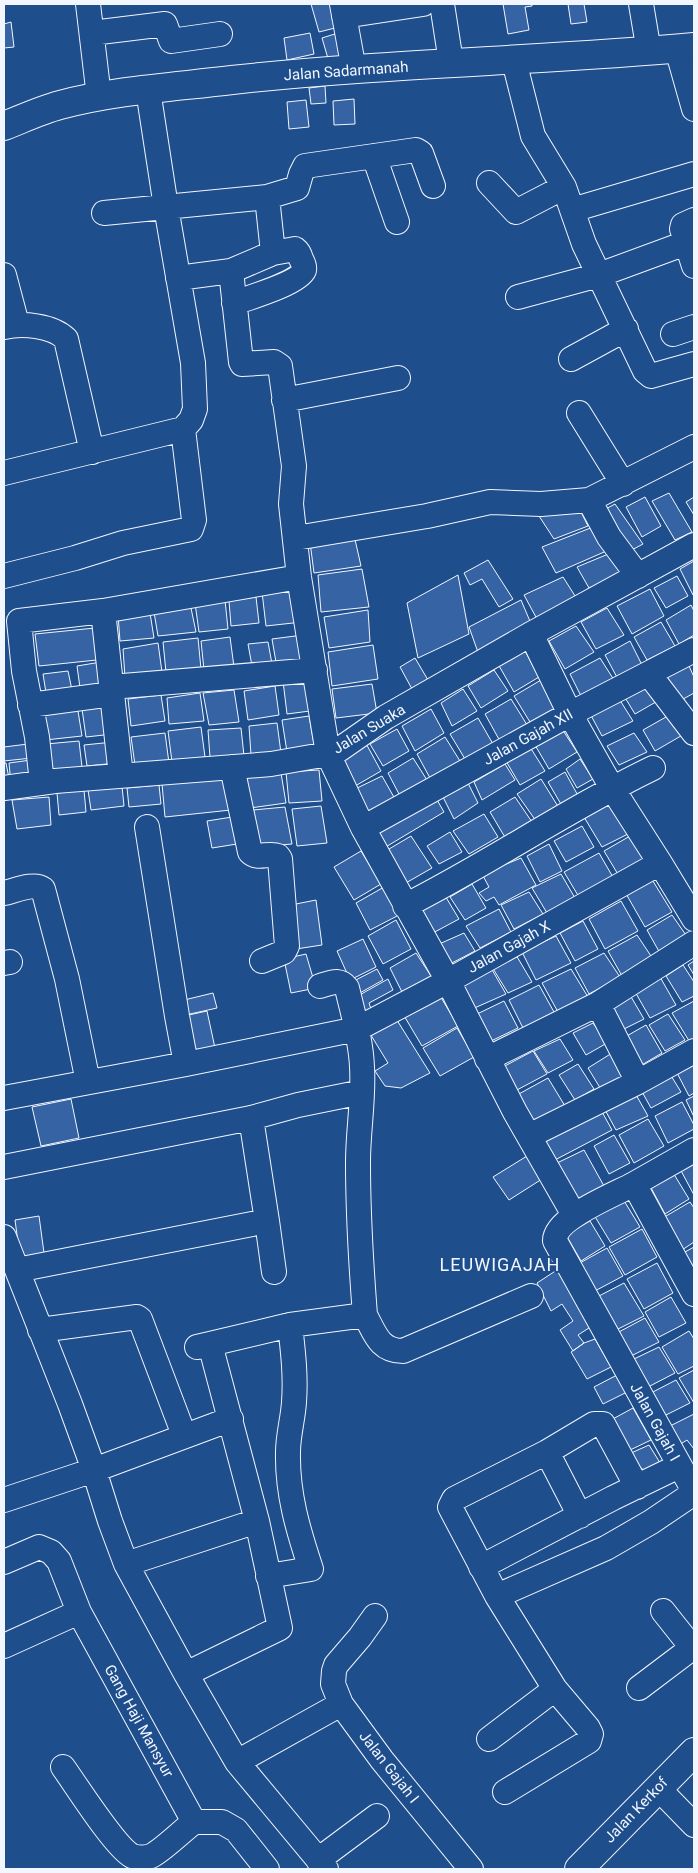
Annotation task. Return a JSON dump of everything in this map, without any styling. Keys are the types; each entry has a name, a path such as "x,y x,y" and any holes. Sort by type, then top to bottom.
{"main road":[{"name":"Jalan Sadarmanah","path":"4,126 59,105 148,90 262,77 451,62 514,61 686,48"},
{"name":"Jalan Kerkof","path":"579,1869 694,1752"}],"street":[{"path":"88,4 99,97"},
{"path":"354,70 343,10 423,4"},
{"path":"442,4 451,62"},
{"path":"641,4 649,52"},
{"path":"92,33 165,24 170,41 220,34"},
{"path":"686,48 694,109"},
{"path":"514,61 533,136 564,187 584,244 648,375 651,376 694,364"},
{"path":"4,473 183,428 190,420 195,409 193,363 148,90"},
{"path":"104,213 267,197 297,188 305,166 418,151 421,153 432,186"},
{"path":"374,156 397,222"},
{"path":"572,210 694,174"},
{"path":"489,183 516,212 564,187"},
{"path":"267,197 273,253"},
{"path":"694,220 683,225 682,229 694,266"},
{"path":"518,297 599,275 686,243"},
{"path":"178,278 231,270 273,253 295,249 299,252 304,267 303,272 299,276 271,291 234,303"},
{"path":"231,270 242,364 277,363 280,366 294,466 291,504 299,577 328,754 363,828 448,981 487,1059 574,1215"},
{"path":"4,275 10,326 55,332 61,334 66,339 92,452"},
{"path":"570,359 626,329"},
{"path":"284,400 398,378"},
{"path":"579,413 623,484"},
{"path":"4,576 123,544 191,529 194,520 183,428"},
{"path":"296,538 427,516 490,502 541,504 589,500 694,447"},
{"path":"589,500 609,537 638,576"},
{"name":"Jalan Suaka","path":"4,788 42,783 270,764 328,754 386,717 531,634 694,545"},
{"path":"42,783 37,737 12,621 104,611 299,577"},
{"path":"104,611 121,776"},
{"path":"531,634 570,714 612,788 694,919"},
{"name":"Jalan Gajah XII","path":"363,828 570,714 694,650"},
{"path":"30,705 112,690 315,670"},
{"path":"649,674 694,733"},
{"path":"232,767 250,852 258,856 274,854 280,859 287,946 284,952 262,961"},
{"path":"405,906 454,881 612,788 653,768"},
{"path":"148,827 186,1064"},
{"name":"Jalan Gajah X","path":"4,1098 186,1064 357,1029 448,981 660,863"},
{"path":"4,893 35,886 41,886 43,889 67,979 88,1082"},
{"path":"487,1059 598,1004 694,943"},
{"path":"320,986 338,981 344,984 347,988 357,1029 362,1066 358,1160 365,1315 385,1347 392,1351 402,1351 532,1296"},
{"path":"598,1004 638,1082"},
{"path":"529,1136 638,1082 694,1051"},
{"path":"4,1167 251,1118 298,1105 362,1092"},
{"path":"251,1118 274,1272"},
{"name":"Jalan Gajah I","path":"688,1477 555,1241 556,1233 574,1215 694,1150"},
{"path":"634,1184 694,1294"},
{"path":"17,1270 267,1221"},
{"path":"4,1237 94,1470 126,1564 237,1762 322,1865 377,1816"},
{"path":"186,1674 280,1628 231,1419 203,1346 290,1325 365,1315"},
{"path":"40,1330 136,1317 140,1319 184,1435"},
{"path":"268,1576 310,1569 294,1517 289,1474 288,1450 294,1404 295,1378 290,1325"},
{"path":"4,1500 94,1470 231,1419"},
{"path":"505,1792 590,1741 591,1734 555,1689 496,1596 450,1508 451,1502 547,1452 594,1424 603,1424 638,1487"},
{"path":"547,1452 580,1516"},
{"path":"481,1567 638,1487 688,1477 690,1489 688,1497 650,1522 606,1548 496,1596"},
{"path":"126,1564 256,1521"},
{"name":"Gang Haji Mansyur","path":"4,1562 39,1547 51,1552 59,1561 79,1612 194,1822"},
{"path":"639,1688 693,1649 663,1611"},
{"path":"4,1646 79,1612"},
{"name":"Jalan Gajah I","path":"375,1616 334,1671 333,1684 341,1704 382,1760 471,1869"},
{"path":"489,1739 555,1689"},
{"path":"237,1762 341,1704"},
{"path":"63,1767 126,1851 140,1858 141,1863 194,1822 222,1822 236,1830 263,1868"},
{"path":"658,1788 694,1825"}],"building":[{"path":"311,4 333,4 339,27 319,32"},
{"path":"503,4 532,4 532,6 525,7 529,30 508,34"},
{"path":"568,4 584,4 587,22 571,24"},
{"path":"11,22 14,47 4,48 4,24"},
{"path":"310,33 314,54 287,60 284,38"},
{"path":"338,33 349,56 329,62 322,38"},
{"path":"325,86 326,103 311,104 309,88"},
{"path":"354,99 355,124 334,125 333,101"},
{"path":"306,100 309,127 289,129 287,102"},
{"path":"669,493 692,532 675,540 652,501"},
{"path":"645,497 661,526 642,537 626,507"},
{"path":"694,497 694,515 686,502"},
{"path":"577,504 588,526 554,539 539,516"},
{"path":"615,504 643,544 628,552 602,511"},
{"path":"593,527 611,549 556,573 542,547"},
{"path":"354,535 361,566 314,573 310,542"},
{"path":"613,552 629,571 589,588 577,567"},
{"path":"488,560 513,599 499,607 482,579 470,585 464,573"},
{"path":"694,561 694,594 693,595 680,569"},
{"path":"362,569 369,607 321,612 318,575"},
{"path":"458,575 469,634 418,658 407,603"},
{"path":"677,576 688,596 666,608 654,588"},
{"path":"563,577 577,599 537,619 524,595"},
{"path":"296,588 302,622 266,626 262,592"},
{"path":"650,589 664,616 632,634 617,606"},
{"path":"256,597 259,623 231,626 229,601"},
{"path":"225,600 228,629 199,632 195,603"},
{"path":"521,600 532,626 479,655 469,627"},
{"path":"691,605 694,611 694,635 679,644 666,620"},
{"path":"191,608 196,632 158,636 154,612"},
{"path":"607,608 624,635 596,649 581,622"},
{"path":"368,610 370,642 329,648 324,617"},
{"path":"150,613 154,638 120,641 118,615"},
{"path":"661,622 675,646 647,660 634,637"},
{"path":"576,626 594,652 565,669 549,641"},
{"path":"95,628 97,660 39,666 35,634"},
{"path":"303,635 308,665 277,668 272,639"},
{"path":"230,637 234,667 204,670 201,641"},
{"path":"198,638 201,669 166,672 163,642"},
{"path":"630,641 643,667 619,681 605,655"},
{"path":"268,642 272,664 252,666 248,644"},
{"path":"158,643 162,672 125,677 123,649"},
{"path":"373,645 378,679 332,686 328,652"},
{"path":"524,649 539,677 514,692 498,664"},
{"path":"415,658 428,680 412,689 400,667"},
{"path":"600,658 614,680 582,698 570,674"},
{"path":"101,662 104,692 81,695 77,666"},
{"path":"689,666 694,677 694,693 676,703 664,679"},
{"path":"494,670 508,691 481,708 468,686"},
{"path":"68,671 73,695 47,699 43,674"},
{"path":"306,678 310,711 287,714 283,681"},
{"path":"541,680 561,712 533,727 514,696"},
{"path":"650,682 661,699 635,714 624,696"},
{"path":"372,684 377,713 336,718 332,689"},
{"path":"275,686 279,715 248,720 244,691"},
{"path":"463,689 477,711 452,726 441,703"},
{"path":"234,690 239,722 209,725 203,693"},
{"path":"200,693 204,721 169,724 167,698"},
{"path":"616,694 633,721 602,736 587,708"},
{"path":"161,695 165,721 131,726 128,699"},
{"path":"511,699 529,728 501,743 485,714"},
{"path":"108,700 113,734 86,737 81,702"},
{"path":"77,705 82,736 45,740 41,709"},
{"path":"431,709 444,733 415,751 402,726"},
{"path":"673,713 686,733 655,751 643,730"},
{"path":"309,716 315,750 287,752 282,720"},
{"path":"478,718 493,744 465,759 450,734"},
{"path":"277,723 281,753 251,755 249,726"},
{"path":"201,727 205,757 172,762 168,731"},
{"path":"241,728 244,756 210,757 208,730"},
{"path":"397,729 409,751 383,766 370,744"},
{"path":"562,729 577,752 549,769 535,745"},
{"path":"165,733 169,763 135,765 131,737"},
{"path":"634,733 647,752 619,765 607,746"},
{"path":"445,737 460,761 430,778 417,754"},
{"path":"363,738 381,771 350,789 337,751"},
{"path":"79,741 82,767 49,771 46,744"},
{"path":"113,742 116,763 87,766 84,745"},
{"path":"28,744 32,758 4,761 4,747"},
{"path":"530,747 545,771 520,785 506,761"},
{"path":"413,758 427,780 400,796 388,773"},
{"path":"580,759 593,779 577,788 566,769"},
{"path":"31,760 34,782 11,784 9,763"},
{"path":"4,763 6,763 10,783 4,783"},
{"path":"505,764 515,780 482,800 474,782"},
{"path":"319,770 322,801 289,803 286,772"},
{"path":"565,772 581,801 565,811 548,782"},
{"path":"281,773 286,803 250,808 246,777"},
{"path":"382,776 395,799 368,815 353,790"},
{"path":"227,777 231,810 165,817 162,784"},
{"path":"541,779 559,808 536,821 517,794"},
{"path":"468,783 478,803 454,819 443,797"},
{"path":"159,785 161,804 129,807 127,788"},
{"path":"122,786 124,806 91,810 88,790"},
{"path":"84,790 86,812 59,815 57,793"},
{"path":"433,793 444,812 384,848 375,827"},
{"path":"49,797 51,825 17,829 12,800"},
{"path":"515,797 532,822 506,839 490,812"},
{"path":"609,803 628,834 602,847 584,817"},
{"path":"321,806 327,843 297,846 292,809"},
{"path":"285,807 292,844 258,847 253,810"},
{"path":"484,814 498,837 469,854 453,831"},
{"path":"232,817 237,844 212,848 207,821"},
{"path":"582,826 594,847 566,862 554,841"},
{"path":"450,832 462,852 439,864 427,846"},
{"path":"411,836 432,868 404,884 384,852"},
{"path":"630,836 645,862 619,876 604,851"},
{"path":"549,844 562,871 540,882 527,856"},
{"path":"361,851 381,884 354,900 334,867"},
{"path":"599,853 614,879 579,897 564,872"},
{"path":"521,858 536,885 499,905 494,897 486,901 479,893 489,887 482,874"},
{"path":"561,874 575,898 547,913 532,888"},
{"path":"651,878 672,912 645,927 625,892"},
{"path":"472,884 486,908 465,920 450,897"},
{"path":"384,887 399,915 370,930 356,903"},
{"path":"529,892 543,914 514,929 501,905"},
{"path":"444,894 459,919 431,934 416,909"},
{"path":"316,900 322,945 296,949 291,905"},
{"path":"621,901 638,931 605,949 589,919"},
{"path":"499,909 511,932 480,948 466,926"},
{"path":"672,915 688,938 661,955 647,930"},
{"path":"396,920 411,949 383,964 368,936"},
{"path":"583,921 598,949 575,961 560,933"},
{"path":"464,933 475,951 448,965 437,945"},
{"path":"637,935 653,959 622,976 608,951"},
{"path":"556,936 571,963 536,980 522,952"},
{"path":"363,939 376,967 350,980 337,951"},
{"path":"416,953 433,979 404,996 390,968"},
{"path":"604,953 620,977 589,994 575,968"},
{"path":"306,954 316,988 291,993 284,959"},
{"path":"516,955 532,982 508,993 492,967"},
{"path":"694,961 694,975 688,965"},
{"path":"683,965 694,982 694,996 682,1002 666,976"},
{"path":"491,968 506,994 470,1010 455,983"},
{"path":"377,969 383,980 358,994 352,982"},
{"path":"571,969 588,997 558,1012 542,983"},
{"path":"660,977 676,1005 650,1018 634,990"},
{"path":"388,979 393,990 369,1003 373,1015 362,1020 356,997"},
{"path":"539,985 554,1012 523,1028 509,1000"},
{"path":"213,993 217,1008 181,1016 180,1001"},
{"path":"439,994 458,1026 422,1046 403,1014"},
{"path":"630,995 644,1019 622,1030 609,1007"},
{"path":"504,1001 518,1028 489,1042 475,1015"},
{"path":"694,1001 694,1042 691,1044 672,1013"},
{"path":"207,1011 215,1048 192,1052 184,1016"},
{"path":"668,1014 685,1040 665,1051 649,1025"},
{"path":"395,1017 430,1073 401,1088 385,1086 375,1071 388,1063 369,1032"},
{"path":"593,1023 607,1043 586,1055 573,1033"},
{"path":"646,1025 662,1053 640,1066 625,1037"},
{"path":"457,1028 474,1057 440,1076 423,1048"},
{"path":"560,1039 573,1060 548,1073 534,1051"},
{"path":"533,1051 547,1074 515,1091 501,1068"},
{"path":"612,1053 627,1078 602,1091 588,1068"},
{"path":"694,1061 694,1093 689,1096 676,1071"},
{"path":"578,1064 594,1089 575,1100 559,1075"},
{"path":"670,1074 681,1092 651,1108 641,1090"},
{"path":"548,1078 565,1106 534,1124 517,1095"},
{"path":"635,1093 648,1116 616,1130 604,1108"},
{"path":"694,1096 694,1117 686,1100"},
{"path":"71,1099 79,1138 41,1146 32,1107"},
{"path":"682,1102 694,1125 694,1129 668,1143 655,1116"},
{"path":"601,1110 612,1130 553,1161 541,1140"},
{"path":"648,1119 664,1146 634,1163 619,1135"},
{"path":"614,1135 630,1163 609,1174 594,1146"},
{"path":"584,1150 604,1186 576,1200 557,1163"},
{"path":"527,1156 542,1179 509,1200 493,1177"},
{"path":"694,1158 694,1195 679,1167"},
{"path":"672,1171 689,1199 665,1214 649,1184"},
{"path":"623,1199 640,1227 611,1243 594,1215"},
{"path":"690,1202 694,1208 694,1242 679,1252 661,1219"},
{"path":"39,1216 44,1253 20,1257 15,1220"},
{"path":"590,1221 605,1246 581,1261 566,1235"},
{"path":"642,1229 657,1257 625,1275 609,1247"},
{"path":"694,1247 694,1270 685,1252"},
{"path":"607,1248 623,1276 593,1292 578,1264"},
{"path":"657,1263 673,1293 644,1309 627,1279"},
{"path":"560,1268 592,1326 578,1335 584,1343 573,1351 560,1330 573,1321 562,1304 551,1311 537,1283"},
{"path":"624,1283 644,1316 616,1330 599,1296"},
{"path":"671,1297 686,1323 659,1337 645,1312"},
{"path":"645,1318 659,1342 631,1356 617,1333"},
{"path":"689,1331 694,1339 694,1366 678,1374 662,1347"},
{"path":"595,1339 611,1367 587,1379 571,1352 584,1343"},
{"path":"659,1347 675,1373 648,1387 634,1359"},
{"path":"694,1370 694,1403 679,1378"},
{"path":"617,1375 627,1392 603,1404 594,1387"},
{"path":"676,1380 690,1403 664,1416 651,1393"},
{"path":"633,1408 651,1440 628,1451 611,1420"},
{"path":"694,1414 694,1449 687,1440 679,1445 668,1427"},
{"path":"649,1445 662,1466 648,1473 641,1468 638,1469 629,1454"}],"district":[{"name":"LEUWIGAJAH","path":"500,1265"}]}
